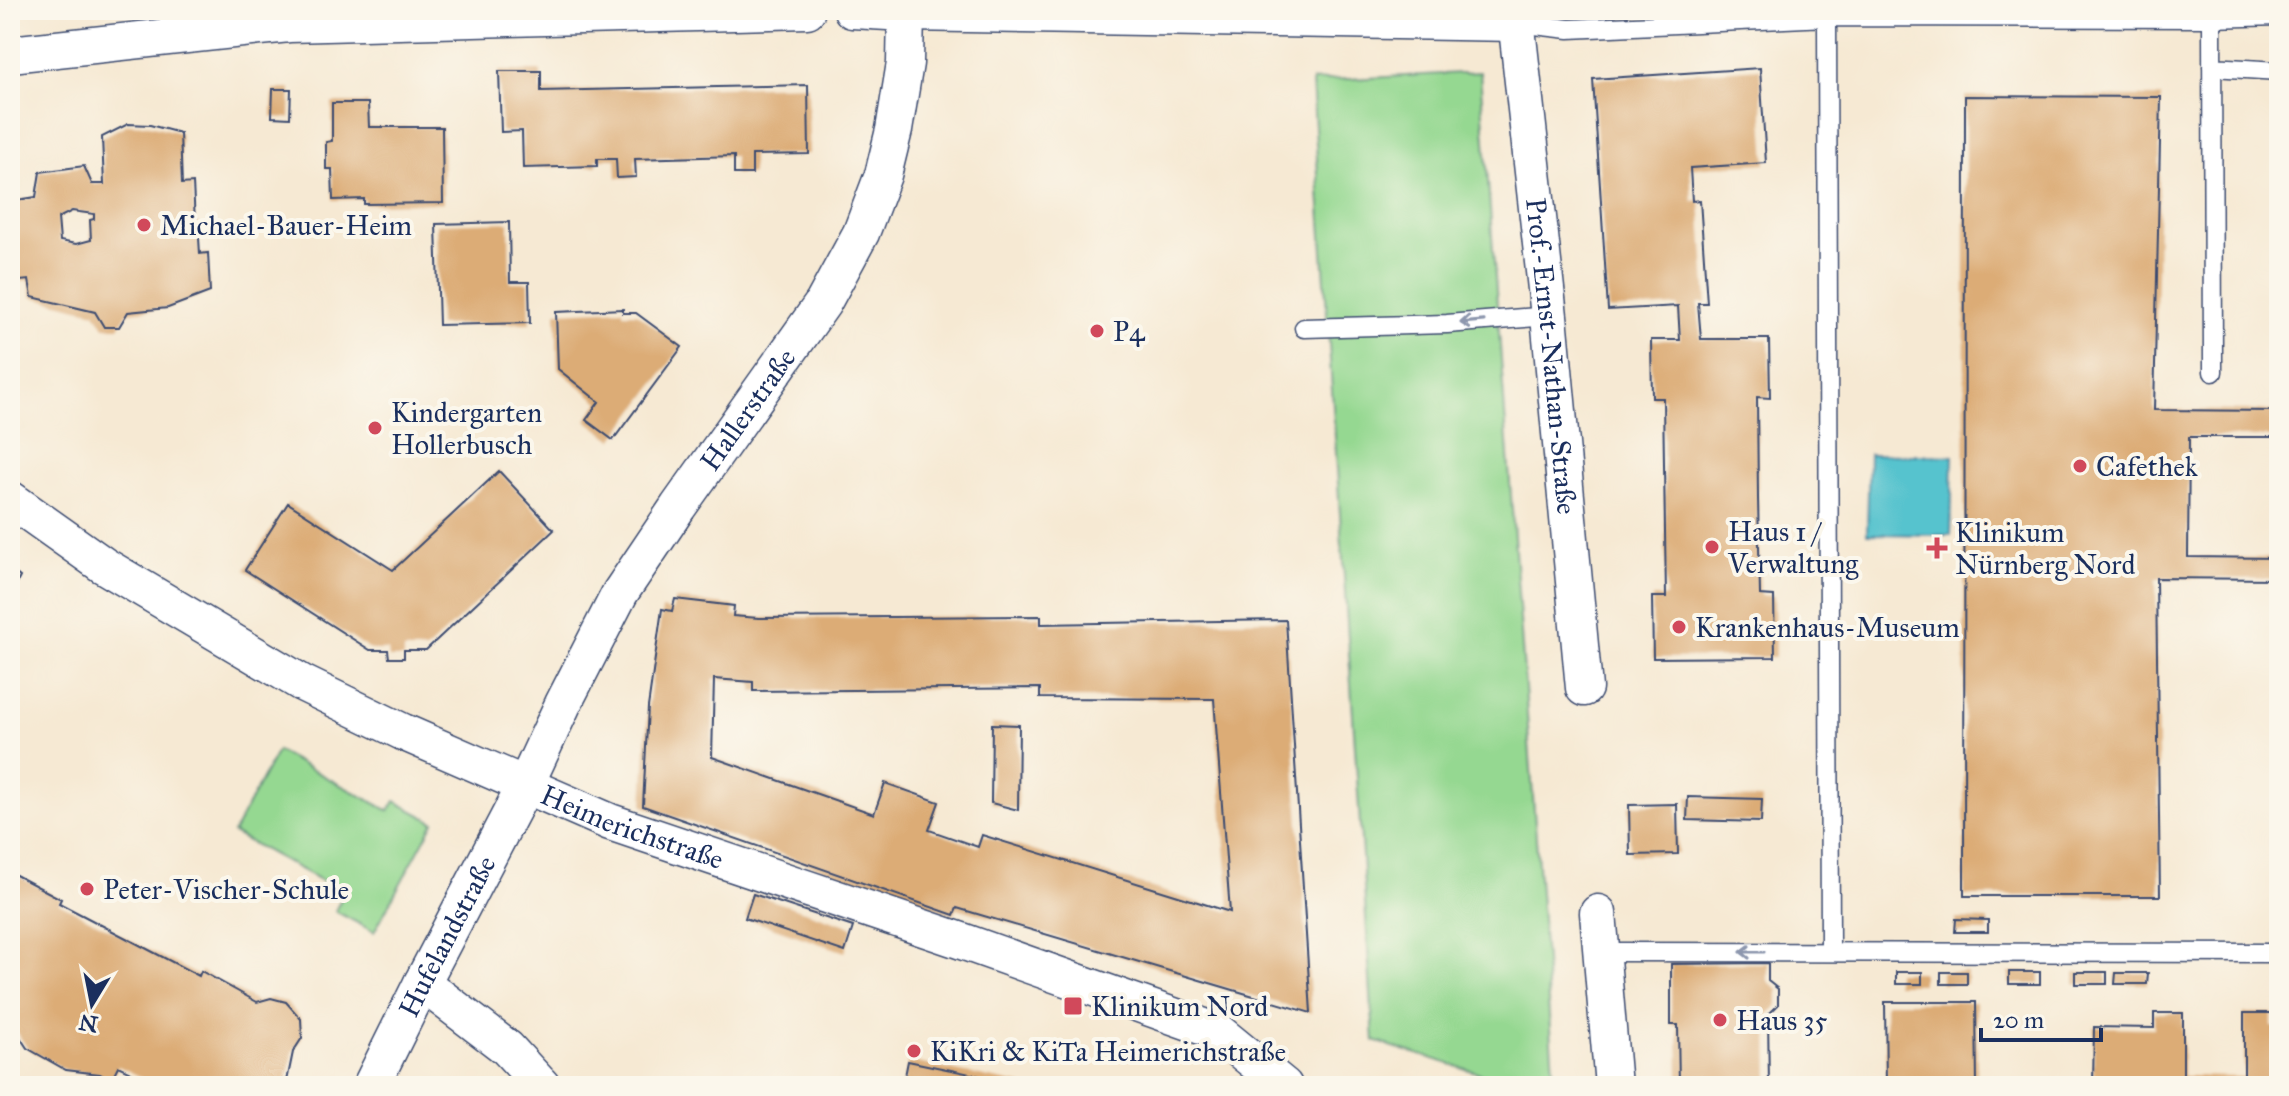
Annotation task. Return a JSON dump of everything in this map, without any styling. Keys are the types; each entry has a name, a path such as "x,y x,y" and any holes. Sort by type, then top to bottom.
{"street":[{"path":"10,54 290,17 807,10"},
{"path":"852,10 1516,16"},
{"name":"Hallerstraße","path":"525,786 620,593 823,303 861,233 883,175 894,130 905,63 906,12"},
{"name":"Prof.-Ernst-Nathan-Straße","path":"1516,16 1549,316 1584,688"},
{"name":"Heimerichstraße","path":"10,499 103,565 302,683 403,732 610,822 959,940 1218,1032 1284,1086"},
{"name":"Hufelandstraße","path":"371,1086 525,786"},
{"path":"1598,913 1613,1086"},
{"path":"422,983 507,1048 542,1086"}],"lane":[{"path":"1516,16 1569,29 1827,17 2279,16"},
{"path":"1827,17 1830,952"},
{"path":"2212,18 2213,372"},
{"path":"2212,67 2279,71"},
{"path":"1304,328 1447,324 1549,316"},
{"path":"1602,952 2279,953"}],"green space":[{"path":"1480,72 1553,1070 1550,1086 1522,1086 1374,1041 1312,81"},
{"path":"277,751 389,811 395,801 434,822 374,932 335,911 344,893 233,833"}],"water":[{"path":"1869,454 1953,456 1951,535 1867,534"}],"building":[{"path":"1760,68 1766,163 1690,168 1692,201 1700,200 1707,303 1698,303 1701,339 1769,339 1770,398 1757,397 1758,498 1760,595 1774,596 1775,657 1653,658 1652,597 1666,597 1663,398 1652,398 1651,340 1680,340 1678,306 1608,310 1593,79"},
{"path":"499,71 541,71 541,91 808,85 809,154 752,155 752,174 734,174 734,156 635,159 636,177 617,178 616,159 597,159 597,166 523,168 522,131 501,132"},
{"path":"273,89 291,89 290,118 272,117"},
{"path":"1965,96 2161,97 2154,410 2279,411 2279,437 2189,437 2188,557 2279,558 2279,579 2156,578 2160,896 1964,896"},
{"path":"332,103 368,103 369,127 442,127 443,203 364,204 364,199 333,200 332,169 326,169 326,142 332,141"},
{"name":"Michael-Bauer-Heim","path":"128,124 150,125 180,133 182,184 193,183 200,254 208,253 210,292 168,308 128,312 119,327 104,327 95,312 32,297 29,280 10,282 10,201 36,197 40,172 84,166 92,184 104,184 102,137","holes":["72,211 94,214 94,219 90,220 91,240 76,244 60,241 58,218"]},
{"path":"509,222 510,282 529,282 530,323 439,325 436,224"},
{"path":"623,309 623,313 636,313 682,347 613,440 586,420 599,402 558,369 556,312"},
{"path":"499,471 554,530 426,650 404,650 404,658 389,658 388,650 370,650 245,570 288,503 393,570"},
{"path":"10,569 20,577 10,597"},
{"path":"675,599 734,606 733,616 759,618 1041,616 1041,624 1286,620 1311,1013 957,908 954,915 643,806 648,707 662,609 672,611","holes":["714,679 753,682 753,691 1040,688 1040,698 1214,699 1230,912 982,835 978,847 929,830 939,802 885,783 874,814 712,757"]},
{"path":"992,724 1019,725 1018,810 991,803"},
{"path":"1688,797 1762,799 1761,822 1687,820"},
{"path":"1677,804 1678,854 1630,855 1629,805"},
{"name":"Peter-Vischer-Schule","path":"10,872 61,899 59,903 199,976 201,971 257,1002 271,998 286,1002 301,1019 302,1038 293,1052 286,1086 160,1086 118,1066 111,1080 100,1074 66,1070 27,1048 10,1026"},
{"path":"753,894 853,927 845,952 745,918"},
{"path":"1956,919 1988,920 1988,932 1955,932"},
{"name":"Haus 35","path":"1768,963 1768,981 1778,989 1778,1005 1768,1015 1769,1086 1679,1086 1678,1025 1671,1025 1671,964"},
{"path":"1896,972 1922,972 1922,984 1896,984"},
{"path":"1941,972 1967,972 1967,984 1941,984"},
{"path":"2009,972 2040,972 2040,984 2009,984"},
{"path":"2075,972 2107,972 2107,984 2075,984"},
{"path":"2116,973 2148,973 2147,984 2115,984"},
{"name":"Haus 35","path":"1885,1002 1976,1002 1977,1086 1886,1086"},
{"path":"2154,1013 2183,1013 2183,1076 2244,1077 2244,1013 2272,1013 2272,1027 2279,1027 2279,1086 2093,1086 2094,1027 2154,1028"},
{"path":"908,1061 1023,1085 1023,1086 903,1086"}],"place":[{"name":"Michael-Bauer-Heim","path":"144,225"},
{"name":"P4","path":"1097,331"},
{"name":"Kindergarten Hollerbusch","path":"375,428"},
{"name":"Cafethek","path":"2080,466"},
{"name":"Haus 1 / Verwaltung","path":"1712,547"},
{"name":"Klinikum Nürnberg Nord","path":"1937,548"},
{"name":"Krankenhaus-Museum","path":"1679,627"},
{"name":"Peter-Vischer-Schule","path":"87,889"},
{"name":"Klinikum Nord","path":"1073,1006"},
{"name":"Haus 35","path":"1720,1020"},
{"name":"KiKri & KiTa Heimerichstraße","path":"914,1051"}]}
